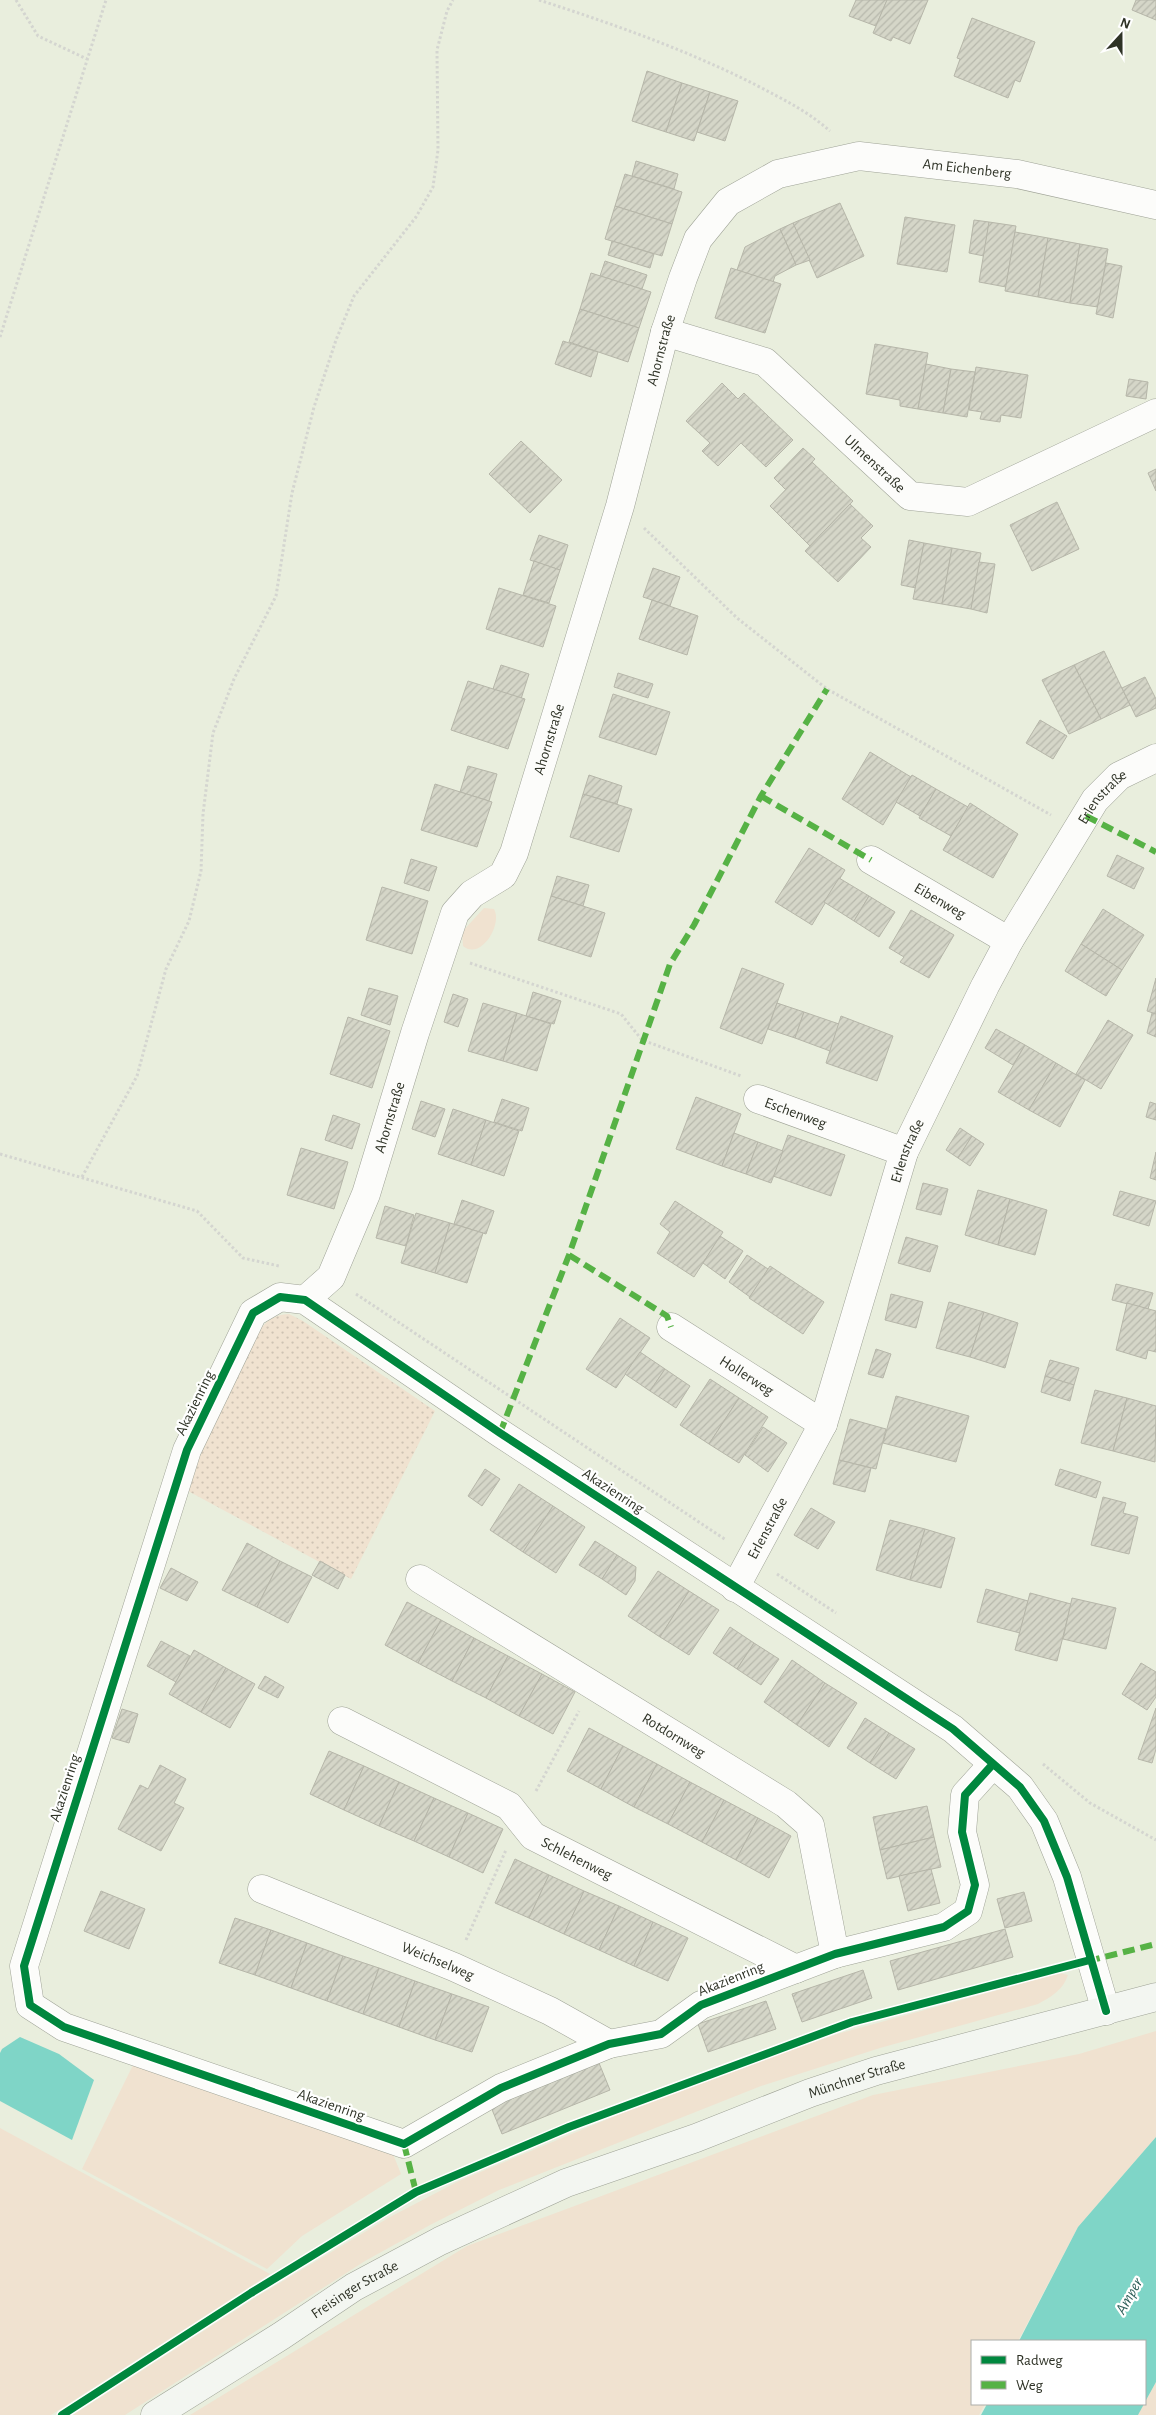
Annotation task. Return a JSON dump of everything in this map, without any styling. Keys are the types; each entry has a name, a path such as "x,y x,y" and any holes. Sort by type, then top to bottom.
{"main road":[{"name":"Münchner Straße","path":"566,2184 696,2138 810,2093 876,2071 1156,1997"},
{"name":"Freisinger Straße","path":"155,2415 281,2336 354,2287 440,2241 566,2184"}],"street":[{"name":"Am Eichenberg","path":"778,174 859,156 1017,174 1156,204"},
{"name":"Ahornstraße","path":"304,1300 330,1277 366,1194 455,912 472,894 504,874 514,853 620,506 665,332 698,239 728,202 778,174"},
{"name":"Ulmenstraße","path":"665,332 764,362 910,496 968,502 1156,413"},
{"name":"Erlenstraße","path":"736,1588 823,1424 904,1152 1009,941 1095,800 1119,776 1156,758"},
{"name":"Eibenweg","path":"871,860 1009,941"},
{"name":"Eschenweg","path":"758,1098 904,1152"},
{"name":"Akazienring","path":"994,1764 965,1795 962,1832 975,1885 968,1911 944,1927 835,1954 701,2005 661,2034 609,2044 501,2088 404,2144 64,2027 30,2005 24,1966 187,1450 254,1313 280,1297 304,1300 500,1433 953,1729 1020,1786 1044,1821 1067,1877 1106,2010"},
{"name":"Hollerweg","path":"671,1326 823,1424"},
{"name":"Rotdornweg","path":"420,1579 786,1804 810,1825 835,1954"},
{"name":"Schlehenweg","path":"342,1721 509,1806 533,1836 796,1969"},
{"name":"Weichselweg","path":"262,1889 462,1971 550,2011 609,2044"}],"path":[{"path":"16,0 38,36 87,59"},
{"path":"0,337 106,0"},
{"path":"82,1177 136,1076 166,970 189,922 201,871 203,814 213,733 234,678 276,596 292,494 314,407 336,340 354,296 416,217 433,187 438,150 437,50 447,11 452,0"},
{"path":"539,0 595,18 721,67 809,113 859,156"},
{"path":"620,506 737,618 828,690 1078,830"}],"shaded area":[{"path":"484,908 494,909 496,916 493,932 483,945 476,949 463,946 462,932"},
{"path":"289,1314 303,1321 435,1411 351,1579 188,1491 201,1450 259,1332 271,1319"},
{"path":"1060,1973 1068,1975 1063,1985 1052,1996 1038,2004 880,2048 761,2086 499,2190 365,2261 125,2415 73,2415 258,2296 390,2217 459,2181 644,2104 774,2056 841,2033"},
{"path":"1156,2031 1156,2137 1078,2227 1019,2340 971,2340 971,2405 984,2405 979,2415 190,2415 467,2246 873,2095 1079,2054"},
{"path":"134,2063 393,2154 401,2174 302,2236 267,2269 82,2169"},
{"path":"0,2128 270,2274 51,2415 0,2415"},
{"path":"1156,2382 1156,2415 1138,2415 1143,2405 1146,2405 1146,2400"}],"water":[{"path":"20,2037 59,2054 94,2080 72,2140 0,2101 0,2053 2,2049"},
{"name":"Amper","path":"1156,2137 1156,2382 1146,2400 1146,2340 1020,2340 1078,2227"},
{"path":"986,2405 1143,2405 1138,2415 981,2415"}],"building":[{"path":"856,0 887,0 876,26 849,16"},
{"path":"887,0 928,0 910,44 893,37 891,41 873,33"},
{"path":"1136,0 1156,0 1156,20 1132,10"},
{"path":"972,18 1035,42 1020,82 1015,80 1008,98 954,76 960,59 957,58"},
{"path":"647,71 682,83 666,132 632,121"},
{"path":"682,83 710,92 694,141 666,132"},
{"path":"710,92 738,101 725,141 697,132"},
{"path":"636,161 678,174 674,189 632,176"},
{"path":"625,174 682,192 672,224 615,206"},
{"path":"840,203 864,256 817,278 793,223"},
{"path":"615,206 672,224 662,256 605,239"},
{"path":"905,217 955,225 947,272 897,264"},
{"path":"974,220 989,222 984,256 969,253"},
{"path":"989,222 1016,226 1006,287 979,282"},
{"path":"793,223 810,260 796,265 780,229"},
{"path":"780,229 796,265 775,276 773,282 737,270 745,247"},
{"path":"1015,232 1048,238 1038,297 1005,291"},
{"path":"1048,238 1080,244 1070,303 1038,297"},
{"path":"612,241 654,254 650,268 608,255"},
{"path":"1080,244 1108,249 1098,307 1070,303"},
{"path":"605,261 647,275 642,289 600,276"},
{"path":"1106,263 1122,266 1113,318 1096,314"},
{"path":"731,268 781,284 765,333 715,318"},
{"path":"591,273 651,292 639,328 580,309"},
{"path":"580,309 639,328 628,362 569,342"},
{"path":"563,341 598,352 591,377 555,364"},
{"path":"875,344 928,353 918,409 900,406 900,400 866,394"},
{"path":"926,364 951,369 943,413 918,409"},
{"path":"976,367 1028,375 1021,418 1001,415 1000,422 980,419 982,412 969,410"},
{"path":"951,369 975,372 967,417 943,413"},
{"path":"1129,379 1148,382 1146,399 1126,396"},
{"path":"722,383 738,399 744,393 793,440 766,467 741,443 718,466 702,451 710,443 686,421"},
{"path":"521,441 562,480 530,513 489,474"},
{"path":"803,448 815,459 786,490 774,478"},
{"path":"812,462 853,501 810,546 770,506"},
{"path":"1156,469 1156,491 1148,473"},
{"path":"1057,502 1079,549 1032,571 1010,525"},
{"path":"850,504 873,526 861,538 871,547 838,582 805,551"},
{"path":"539,535 568,545 560,570 530,560"},
{"path":"909,540 924,543 916,588 901,585"},
{"path":"924,543 952,548 942,604 913,599"},
{"path":"952,548 981,553 971,609 942,604"},
{"path":"534,561 560,570 549,603 523,595"},
{"path":"979,562 995,564 987,613 971,609"},
{"path":"653,568 680,577 670,606 643,597"},
{"path":"499,588 556,606 543,647 486,629"},
{"path":"652,600 698,616 687,655 639,639"},
{"path":"1104,651 1130,705 1101,719 1074,665"},
{"path":"501,665 529,674 521,699 493,689"},
{"path":"1074,665 1101,719 1069,734 1042,680"},
{"path":"618,673 653,684 648,698 614,687"},
{"path":"1145,677 1156,699 1156,708 1136,717 1122,688"},
{"path":"468,681 525,699 508,749 451,730"},
{"path":"613,694 670,712 656,755 599,737"},
{"path":"1040,720 1067,736 1053,759 1026,743"},
{"path":"870,752 911,777 883,825 842,799"},
{"path":"468,766 497,774 489,801 460,792"},
{"path":"589,775 622,786 617,804 583,794"},
{"path":"912,775 936,789 920,816 896,802"},
{"path":"435,784 492,802 477,847 421,830"},
{"path":"936,789 968,807 951,836 919,818"},
{"path":"583,794 632,809 619,852 570,837"},
{"path":"970,803 1018,834 993,878 943,850"},
{"path":"809,848 845,870 812,925 775,902"},
{"path":"1117,855 1144,868 1134,889 1107,876"},
{"path":"411,859 437,867 429,891 404,883"},
{"path":"557,876 589,885 583,906 551,896"},
{"path":"839,878 869,896 854,921 824,902"},
{"path":"382,887 428,901 412,954 366,940"},
{"path":"551,896 605,913 591,957 538,940"},
{"path":"869,896 895,912 879,937 854,921"},
{"path":"1103,909 1144,935 1122,970 1081,944"},
{"path":"911,910 954,935 929,978 900,962 904,957 889,948"},
{"path":"1081,944 1122,970 1106,996 1065,971"},
{"path":"742,968 784,984 762,1044 720,1028"},
{"path":"1156,978 1156,1014 1147,1011"},
{"path":"369,988 398,996 390,1025 361,1015"},
{"path":"533,992 561,1001 554,1024 526,1016"},
{"path":"453,994 468,999 458,1027 444,1022"},
{"path":"483,1003 517,1013 503,1061 468,1051"},
{"path":"777,1003 804,1012 795,1038 768,1029"},
{"path":"804,1012 839,1024 830,1051 795,1038"},
{"path":"517,1013 551,1024 537,1071 503,1061"},
{"path":"1152,1013 1156,1014 1156,1037 1147,1033"},
{"path":"841,1016 893,1036 877,1081 826,1063"},
{"path":"348,1017 390,1031 372,1088 330,1074"},
{"path":"1108,1020 1133,1035 1101,1089 1076,1074"},
{"path":"996,1029 1025,1045 1013,1065 985,1048"},
{"path":"1025,1045 1056,1063 1029,1110 998,1092"},
{"path":"1056,1063 1085,1080 1060,1127 1029,1110"},
{"path":"696,1097 741,1114 722,1166 676,1149"},
{"path":"502,1099 529,1108 522,1131 494,1122"},
{"path":"421,1101 445,1109 435,1137 412,1129"},
{"path":"1150,1102 1156,1104 1156,1120 1146,1117"},
{"path":"453,1109 486,1120 471,1165 438,1154"},
{"path":"333,1115 360,1124 352,1149 325,1140"},
{"path":"486,1120 519,1131 504,1176 471,1165"},
{"path":"960,1128 972,1136 958,1158 946,1150"},
{"path":"734,1133 758,1142 746,1174 722,1166"},
{"path":"788,1135 845,1155 831,1196 773,1176"},
{"path":"972,1136 984,1144 970,1166 958,1158"},
{"path":"758,1142 783,1151 771,1183 746,1174"},
{"path":"301,1148 348,1162 334,1209 287,1195"},
{"path":"1156,1152 1156,1180 1150,1178"},
{"path":"923,1183 948,1189 941,1215 916,1209"},
{"path":"978,1190 1010,1199 998,1245 965,1235"},
{"path":"1120,1191 1156,1201 1149,1226 1113,1215"},
{"path":"1010,1199 1047,1210 1035,1255 998,1245"},
{"path":"462,1200 494,1211 486,1234 454,1224"},
{"path":"675,1201 723,1232 694,1277 657,1253 670,1232 660,1224"},
{"path":"385,1206 414,1215 406,1246 376,1238"},
{"path":"416,1213 450,1223 435,1273 401,1263"},
{"path":"450,1223 483,1233 467,1283 435,1273"},
{"path":"720,1236 743,1251 725,1279 703,1263"},
{"path":"906,1237 938,1246 930,1272 898,1263"},
{"path":"747,1255 768,1269 750,1297 729,1282"},
{"path":"770,1266 824,1302 803,1334 749,1298"},
{"path":"1116,1284 1153,1293 1148,1309 1112,1300"},
{"path":"891,1294 923,1302 916,1328 885,1320"},
{"path":"949,1302 984,1312 970,1357 936,1348"},
{"path":"1127,1303 1156,1311 1156,1352 1148,1350 1146,1359 1116,1350"},
{"path":"984,1312 1018,1323 1005,1368 970,1357"},
{"path":"620,1318 650,1338 616,1388 586,1369"},
{"path":"876,1349 891,1354 883,1378 868,1374"},
{"path":"640,1352 665,1369 650,1391 625,1374"},
{"path":"1050,1360 1079,1368 1074,1385 1045,1376"},
{"path":"665,1369 690,1386 676,1408 650,1391"},
{"path":"1045,1376 1074,1385 1070,1401 1041,1392"},
{"path":"710,1379 739,1398 709,1444 680,1425"},
{"path":"1095,1390 1127,1398 1113,1451 1081,1443"},
{"path":"896,1396 969,1416 956,1462 883,1443"},
{"path":"739,1398 768,1417 739,1463 709,1444"},
{"path":"1127,1398 1156,1406 1155,1462 1113,1451"},
{"path":"850,1419 886,1429 876,1469 839,1460"},
{"path":"763,1427 787,1443 768,1472 745,1455"},
{"path":"839,1460 871,1468 865,1492 833,1484"},
{"path":"485,1469 500,1479 482,1506 468,1496"},
{"path":"1060,1469 1101,1482 1096,1498 1055,1485"},
{"path":"519,1484 553,1506 523,1552 490,1530"},
{"path":"1103,1497 1126,1503 1123,1513 1138,1517 1129,1554 1091,1545"},
{"path":"553,1506 585,1527 556,1573 523,1552"},
{"path":"811,1508 835,1522 818,1549 794,1535"},
{"path":"890,1520 925,1529 910,1580 876,1570"},
{"path":"925,1529 955,1538 941,1588 910,1580"},
{"path":"595,1541 617,1555 602,1579 579,1565"},
{"path":"247,1543 280,1561 257,1607 222,1590"},
{"path":"617,1555 636,1567 635,1581 626,1595 602,1579"},
{"path":"280,1561 312,1577 288,1623 257,1607"},
{"path":"320,1561 345,1575 338,1589 312,1575"},
{"path":"171,1568 198,1582 187,1601 160,1588"},
{"path":"658,1571 689,1591 660,1637 628,1616"},
{"path":"986,1589 1028,1601 1020,1633 977,1622"},
{"path":"689,1591 719,1610 689,1655 660,1637"},
{"path":"1030,1593 1071,1604 1057,1661 1015,1650"},
{"path":"1072,1598 1116,1608 1106,1649 1063,1639"},
{"path":"407,1602 441,1620 418,1663 385,1645"},
{"path":"441,1620 474,1638 452,1681 418,1663"},
{"path":"730,1627 754,1643 737,1669 713,1653"},
{"path":"474,1638 508,1656 486,1698 452,1681"},
{"path":"161,1641 190,1656 176,1682 147,1666"},
{"path":"754,1643 779,1659 761,1685 737,1669"},
{"path":"194,1650 226,1668 201,1712 169,1694"},
{"path":"508,1656 542,1674 519,1716 486,1698"},
{"path":"792,1660 825,1683 797,1725 764,1702"},
{"path":"1141,1663 1156,1672 1156,1697 1147,1710 1122,1694"},
{"path":"226,1668 255,1684 230,1728 201,1712"},
{"path":"542,1674 575,1692 553,1734 519,1716"},
{"path":"265,1676 284,1687 278,1698 258,1688"},
{"path":"825,1683 857,1703 829,1747 797,1725"},
{"path":"1156,1708 1156,1749 1152,1763 1138,1759"},
{"path":"122,1709 138,1714 129,1743 112,1738"},
{"path":"865,1718 889,1733 870,1763 847,1748"},
{"path":"589,1728 623,1746 601,1789 567,1771"},
{"path":"889,1733 915,1749 896,1779 870,1763"},
{"path":"623,1746 657,1764 634,1807 601,1789"},
{"path":"329,1751 364,1766 344,1810 310,1794"},
{"path":"657,1764 690,1782 668,1824 634,1807"},
{"path":"160,1765 186,1779 174,1803 184,1808 161,1851 118,1829 140,1785 148,1789"},
{"path":"364,1766 399,1782 379,1826 344,1810"},
{"path":"399,1782 434,1798 414,1841 379,1826"},
{"path":"690,1782 724,1800 702,1842 668,1824"},
{"path":"434,1798 468,1813 449,1857 414,1841"},
{"path":"724,1800 758,1818 736,1860 702,1842"},
{"path":"927,1806 934,1837 880,1850 873,1817"},
{"path":"468,1813 503,1829 483,1873 449,1857"},
{"path":"758,1818 791,1836 769,1878 736,1860"},
{"path":"934,1837 941,1867 887,1879 880,1850"},
{"path":"515,1859 549,1875 529,1918 495,1903"},
{"path":"931,1869 940,1903 908,1911 899,1876"},
{"path":"549,1875 584,1891 564,1934 529,1918"},
{"path":"101,1891 145,1909 129,1949 84,1931"},
{"path":"584,1891 619,1906 599,1950 564,1934"},
{"path":"1024,1892 1032,1921 1005,1928 997,1899"},
{"path":"619,1906 653,1922 634,1966 599,1950"},
{"path":"235,1918 271,1930 255,1975 219,1963"},
{"path":"653,1922 688,1938 668,1981 634,1966"},
{"path":"1005,1929 1013,1957 898,1990 890,1961"},
{"path":"271,1930 307,1943 291,1988 255,1975"},
{"path":"307,1943 343,1956 327,2001 291,1988"},
{"path":"343,1956 379,1968 363,2014 327,2001"},
{"path":"379,1968 415,1981 399,2027 363,2014"},
{"path":"863,1970 872,1998 802,2022 792,1994"},
{"path":"415,1981 452,1994 435,2040 399,2027"},
{"path":"452,1994 489,2007 472,2052 435,2040"},
{"path":"766,2001 776,2029 708,2052 698,2024"},
{"path":"599,2063 610,2090 502,2134 491,2107"}],"marked path":[{"path":"500,1433 569,1255 670,964 694,925 761,796 827,689"},
{"path":"761,796 871,860"},
{"path":"1086,816 1156,852"},
{"path":"569,1255 667,1316 671,1327"},
{"path":"1088,1961 1156,1944"},
{"path":"404,2144 416,2192"}],"cycle path":[{"path":"993,1764 965,1795 962,1832 975,1885 968,1911 944,1927 835,1954 701,2005 661,2034 609,2044 501,2088 404,2144 64,2027 30,2005 24,1966 187,1450 253,1313 280,1297 305,1300 500,1433 953,1729 1020,1787 1044,1821 1067,1877 1106,2011"},
{"path":"62,2415 251,2293 416,2192 569,2127 852,2022 1090,1960"}]}
